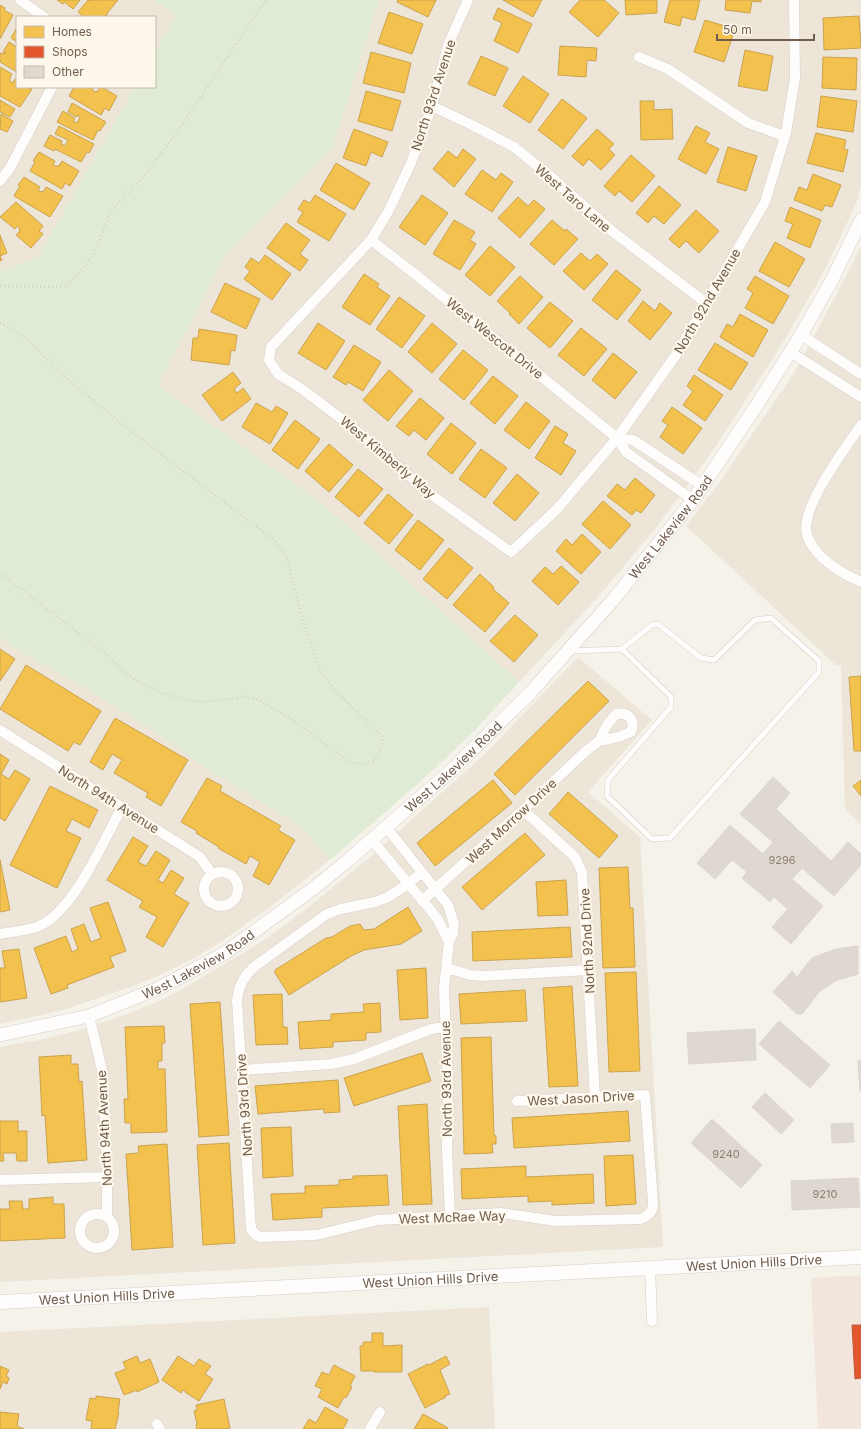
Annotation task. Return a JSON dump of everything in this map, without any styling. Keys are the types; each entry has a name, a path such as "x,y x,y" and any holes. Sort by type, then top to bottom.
{"main road":[{"name":"West Union Hills Drive","path":"0,1302 861,1257"}],"street":[{"path":"20,0 43,16"},
{"name":"North 93rd Avenue","path":"269,360 271,347 371,240 389,210 411,163 432,106 448,44 468,0"},
{"name":"North 92nd Avenue","path":"511,552 558,508 617,438 676,355 765,202 784,136 795,78 794,0"},
{"path":"639,57 668,69 748,123 784,136"},
{"path":"0,181 10,168 51,88"},
{"name":"West Taro Lane","path":"432,106 514,147 550,176 612,231 706,303"},
{"name":"West Lakeview Road","path":"0,1035 89,1016 159,988 225,953 314,888 404,813 453,769 530,692 613,600 693,500 756,408 801,335 832,280 861,220"},
{"name":"West Wescott Drive","path":"371,240 617,438 626,452 693,500"},
{"path":"801,335 861,374"},
{"path":"790,352 861,398"},
{"name":"West Kimberly Way","path":"269,360 278,374 302,388 352,427 433,496 511,552"},
{"path":"861,424 812,502 807,519 807,534 812,546 830,565 861,582"},
{"name":"West Wescott Drive","path":"617,438 633,440 703,486"},
{"name":"North 94th Avenue","path":"0,730 200,857 212,874"},
{"name":"West Morrow Drive","path":"422,901 436,890 587,750 599,741"},
{"path":"0,934 39,926 57,915 82,883 122,807"},
{"name":"North 92nd Drive","path":"523,810 575,857 582,872 595,1097"},
{"name":"North 93rd Avenue","path":"386,827 448,905 454,924 444,988 448,1086 447,1150 450,1216"},
{"path":"372,840 437,918 450,942"},
{"path":"408,884 422,872"},
{"name":"North 93rd Drive","path":"256,1235 251,1229 241,1070 237,1000 241,984 245,975 254,967 327,914 341,909 375,902 388,897 408,884"},
{"path":"447,968 483,976 588,970"},
{"name":"North 94th Avenue","path":"89,1016 103,1074 107,1217"},
{"path":"241,1070 323,1065 354,1059 431,1028 446,1027"},
{"name":"West Jason Drive","path":"518,1101 645,1095 653,1202 653,1210 649,1215"},
{"path":"0,1180 107,1177"},
{"name":"West McRae Way","path":"256,1235 271,1238 316,1235 378,1220 501,1213 556,1221 642,1219 649,1215"},
{"path":"650,1267 652,1321"},
{"path":"370,1429 380,1412"}],"lane":[{"path":"567,651 622,649 652,625 658,624 701,658 714,660 755,620 771,618 819,661 819,672 670,838 652,839 607,796 608,780 671,707 671,697 622,649"}],"path":[{"path":"0,286 59,287 68,285 80,273 97,247 110,212 145,175 166,147 188,117 266,0"},
{"path":"0,323 21,334 33,344 61,373 92,400 274,541 287,558 304,625 320,670 335,691 383,738 382,747 373,761 364,764 352,763 293,720 259,700 245,697 200,702 182,699 160,692 138,682 121,669 106,654 0,573"}],"shaded area":[{"path":"0,0 189,0 176,15 156,50 156,16 16,16 16,88 134,88 38,257 0,271"},
{"path":"379,0 861,0 861,184 857,201 826,268 779,349 712,452 655,529 598,597 519,682 324,505 158,386 224,256 332,149"},
{"path":"861,246 861,824 845,809 841,665 836,665 686,526 719,483 794,373"},
{"path":"0,637 21,652 82,686 154,731 208,769 303,828 330,860 270,907 215,946 181,965 139,984 63,1010 0,1024"},
{"path":"578,657 652,720 588,792 640,837 663,1247 0,1282 0,1047 40,1040 83,1029 157,1002 177,992 263,941 310,906 369,858 487,752"},
{"path":"861,1275 861,1429 818,1429 811,1278"},
{"path":"489,1307 495,1429 0,1429 0,1332"}],"green space":[{"path":"153,0 379,0 332,149 224,256 158,386 324,505 519,682 476,729 431,772 330,860 303,828 208,769 154,731 82,686 21,652 0,637 0,271 38,257 134,88 156,88 156,50 176,15"}],"building: Homes":[{"path":"57,0 80,0 73,9 64,2 63,4"},
{"path":"88,0 118,0 106,16 83,16 78,12"},
{"path":"398,0 436,0 428,17 397,2"},
{"path":"503,0 542,0 533,17"},
{"path":"580,0 604,0 619,13 598,37 569,12"},
{"path":"625,0 657,0 657,13 626,15"},
{"path":"670,0 700,0 695,20 682,17 680,26 664,22"},
{"path":"726,0 761,0 761,2 752,1 750,13 725,10"},
{"path":"0,5 5,8 4,10 13,15 0,39"},
{"path":"498,8 532,24 518,53 494,41 502,23 493,19"},
{"path":"389,12 423,24 412,54 378,43"},
{"path":"859,16 861,48 824,50 823,18"},
{"path":"705,20 735,29 724,62 694,52"},
{"path":"16,29 16,41 11,38"},
{"path":"9,42 16,46 16,71 0,62 0,53 6,53 3,52"},
{"path":"560,46 597,48 596,61 587,60 586,77 558,75"},
{"path":"745,50 773,56 767,91 738,86"},
{"path":"371,52 411,63 404,93 363,83"},
{"path":"481,56 508,68 495,96 468,84"},
{"path":"823,57 857,58 856,90 822,88"},
{"path":"0,67 12,74 10,81 13,83 15,79 16,80 16,88 32,89 20,107 0,96"},
{"path":"523,76 549,94 530,123 503,106"},
{"path":"73,88 93,88 92,90 95,92 98,91 100,88 104,88 117,96 109,111 105,108 101,115 69,96"},
{"path":"366,91 401,101 392,131 358,121"},
{"path":"821,96 857,101 853,132 817,127"},
{"path":"562,99 587,118 563,149 538,130"},
{"path":"0,100 15,109 10,117 0,112"},
{"path":"640,101 654,101 654,110 672,109 673,139 641,140"},
{"path":"72,103 106,122 100,131 98,130 93,140 57,122 63,111 75,118 73,121 77,123 80,117 68,112"},
{"path":"1,114 13,121 7,132 0,129"},
{"path":"59,126 94,144 89,153 87,152 81,162 55,149 54,151 44,146 50,135 62,141 61,144 65,146 68,140 55,134"},
{"path":"696,126 710,133 705,142 719,149 706,174 678,159"},
{"path":"354,129 388,142 382,157 371,152 366,166 343,158"},
{"path":"597,129 614,144 609,149 615,155 601,170 589,159 583,166 572,156"},
{"path":"816,133 846,140 844,149 848,150 843,172 807,163"},
{"path":"728,147 757,156 746,191 717,182"},
{"path":"463,149 476,159 454,187 433,169 448,151 457,158"},
{"path":"39,152 55,161 53,165 55,166 59,166 62,161 79,171 70,186 65,183 62,189 30,171 35,162 33,161"},
{"path":"631,155 655,176 632,202 619,191 615,196 604,186"},
{"path":"336,163 370,183 354,210 320,190"},
{"path":"482,170 496,180 501,173 513,182 492,212 465,194"},
{"path":"813,174 841,185 832,207 825,205 822,211 794,200 799,187 807,190"},
{"path":"24,177 40,187 38,190 41,192 44,191 46,187 63,196 50,217 14,196 20,186 18,185"},
{"path":"659,186 681,205 664,224 654,216 648,223 636,213"},
{"path":"315,195 346,214 329,241 297,222 303,212 298,209 304,200 310,203"},
{"path":"422,195 448,213 425,245 399,227"},
{"path":"518,197 528,206 534,200 545,209 520,238 498,218"},
{"path":"16,202 43,226 39,231 43,234 31,248 16,235 20,231 17,226 15,229 0,217"},
{"path":"790,207 821,220 810,248 787,238 793,224 785,221"},
{"path":"696,210 719,231 699,253 686,241 679,248 669,239"},
{"path":"454,220 475,232 470,240 476,244 460,270 433,254"},
{"path":"552,220 565,231 566,229 578,239 554,265 530,244"},
{"path":"286,223 310,240 300,254 308,260 300,271 267,248"},
{"path":"0,235 7,253 0,256"},
{"path":"775,242 805,259 789,287 759,271"},
{"path":"490,246 515,267 490,296 465,275"},
{"path":"581,253 590,261 597,254 608,264 584,290 563,271"},
{"path":"265,255 291,274 272,300 244,279 250,271 245,267 251,258 259,263"},
{"path":"616,270 641,290 617,320 592,300"},
{"path":"364,274 379,284 377,287 390,296 370,325 342,307"},
{"path":"520,276 543,297 519,324 497,301"},
{"path":"755,276 789,296 773,324 745,308 753,293 747,289"},
{"path":"225,283 260,299 246,329 211,312"},
{"path":"399,297 425,316 402,348 376,329"},
{"path":"643,301 655,311 660,303 672,313 650,340 628,321"},
{"path":"550,302 573,321 550,348 527,328"},
{"path":"740,314 768,330 753,357 720,337 727,324 733,327"},
{"path":"318,323 345,341 326,370 298,353"},
{"path":"432,323 457,344 432,373 408,352"},
{"path":"581,328 607,349 584,376 558,355"},
{"path":"199,329 237,335 235,351 231,350 229,365 191,360 193,338 198,338"},
{"path":"715,343 748,363 731,390 698,370"},
{"path":"354,345 381,362 363,391 348,382 346,385 333,377"},
{"path":"463,350 488,370 464,400 439,379"},
{"path":"613,353 637,372 615,399 592,380"},
{"path":"389,370 413,391 388,421 363,400"},
{"path":"233,372 241,383 234,389 237,393 243,388 251,399 222,421 202,395"},
{"path":"694,375 723,395 705,421 683,405 693,391 687,386"},
{"path":"493,376 518,396 495,424 470,403"},
{"path":"420,398 444,418 426,440 414,430 409,436 396,426"},
{"path":"526,402 550,421 529,449 504,430"},
{"path":"256,403 272,412 276,406 288,413 270,444 242,427"},
{"path":"672,407 702,428 683,454 660,437 668,425 662,421"},
{"path":"295,420 320,439 298,469 272,450"},
{"path":"451,423 476,443 452,474 427,454"},
{"path":"555,426 568,434 563,443 576,451 561,475 535,458"},
{"path":"329,444 353,465 329,492 305,471"},
{"path":"481,449 507,468 485,498 459,479"},
{"path":"358,469 383,489 359,517 335,497"},
{"path":"517,474 539,493 515,521 493,503"},
{"path":"635,478 655,495 641,513 636,510 632,515 607,496 617,484 625,490"},
{"path":"388,494 413,515 389,544 364,523"},
{"path":"603,501 631,525 610,549 582,524"},
{"path":"418,520 444,540 420,570 395,550"},
{"path":"582,534 601,552 581,574 556,551 566,539 572,545"},
{"path":"449,548 473,568 447,599 423,579"},
{"path":"561,566 579,582 558,605 532,581 545,567 553,574"},
{"path":"480,574 494,587 493,589 509,603 485,632 453,605"},
{"path":"515,615 538,635 514,662 490,641"},
{"path":"0,649 15,659 0,681"},
{"path":"26,665 101,711 80,745 74,742 68,751 0,709"},
{"path":"861,676 861,751 854,751 849,677"},
{"path":"588,681 609,701 515,795 494,774"},
{"path":"115,718 188,760 161,806 146,797 148,793 114,773 122,760 112,754 103,770 90,762"},
{"path":"0,754 9,760 1,774 9,779 15,770 30,779 5,821 0,818"},
{"path":"207,778 222,786 220,791 281,826 278,830 295,840 269,885 253,876 260,862 250,856 246,864 218,848 219,847 196,833 197,831 181,822"},
{"path":"493,780 512,803 435,866 417,843"},
{"path":"861,780 861,796 853,786"},
{"path":"50,786 98,810 89,828 72,819 66,831 81,838 57,888 10,865"},
{"path":"568,792 618,836 599,858 549,814"},
{"path":"525,833 545,855 482,910 462,887"},
{"path":"133,837 148,846 138,862 146,866 156,851 170,860 158,880 163,883 171,870 184,878 174,894 189,903 163,947 146,937 157,917 139,907 143,901 107,880"},
{"path":"0,860 10,910 0,912"},
{"path":"628,867 630,908 633,908 635,967 603,968 599,868"},
{"path":"566,880 568,915 538,916 536,882"},
{"path":"108,902 126,951 110,957 114,967 67,985 68,988 51,994 34,948 66,936 72,952 78,949 71,929 84,924 91,942 101,938 90,908"},
{"path":"408,907 422,931 401,944 364,950 351,956 289,995 275,973 275,970 326,938 332,937 350,926 360,924 364,930 374,929"},
{"path":"570,927 572,957 473,961 472,932"},
{"path":"19,949 27,998 0,1002 0,968 5,968 2,951"},
{"path":"426,968 428,1018 400,1020 397,970"},
{"path":"636,972 640,1071 609,1072 605,973"},
{"path":"572,986 578,1086 549,1087 543,988"},
{"path":"525,990 527,1021 461,1024 459,994"},
{"path":"282,994 283,1027 287,1027 288,1044 256,1045 253,995"},
{"path":"220,1002 229,1135 199,1137 190,1004"},
{"path":"380,1003 381,1032 366,1033 366,1040 333,1042 333,1047 300,1049 298,1022 331,1020 331,1014 364,1012 363,1004"},
{"path":"164,1026 165,1043 162,1043 162,1061 158,1061 158,1069 165,1069 167,1132 131,1133 131,1123 125,1123 124,1099 128,1099 125,1027"},
{"path":"491,1037 494,1135 496,1136 496,1144 492,1144 493,1153 464,1154 461,1038"},
{"path":"422,1053 431,1081 354,1106 344,1078"},
{"path":"71,1055 71,1064 78,1064 79,1082 82,1081 87,1160 48,1163 45,1115 42,1116 39,1057"},
{"path":"338,1080 340,1112 324,1113 324,1109 258,1114 255,1086"},
{"path":"427,1104 432,1204 403,1205 398,1106"},
{"path":"628,1111 630,1141 514,1148 512,1118"},
{"path":"0,1121 18,1121 18,1131 27,1131 27,1161 17,1161 16,1153 3,1153 4,1161 0,1161"},
{"path":"291,1127 293,1176 263,1178 261,1128"},
{"path":"229,1143 235,1243 203,1245 197,1145"},
{"path":"167,1144 173,1247 132,1250 126,1154 139,1153 138,1146"},
{"path":"633,1155 636,1204 606,1206 604,1156"},
{"path":"526,1166 526,1177 593,1174 594,1203 552,1205 552,1201 528,1202 528,1196 462,1199 461,1169"},
{"path":"387,1175 389,1205 322,1208 322,1217 273,1220 271,1194 305,1193 305,1186 339,1185 339,1180 353,1179 353,1176"},
{"path":"53,1197 53,1204 64,1204 65,1238 0,1241 0,1209 10,1209 9,1201 22,1201 23,1209 29,1209 29,1199"},
{"path":"372,1333 383,1333 383,1346 402,1345 402,1372 361,1371 360,1346 363,1346 363,1342 372,1342"},
{"path":"137,1356 140,1363 150,1359 159,1382 137,1392 137,1390 124,1395 115,1373 126,1369 123,1362"},
{"path":"178,1356 194,1366 199,1359 211,1366 205,1374 213,1379 199,1401 185,1392 186,1391 183,1390 181,1393 162,1380"},
{"path":"446,1356 450,1364 440,1370 450,1394 425,1408 408,1374"},
{"path":"334,1365 355,1376 350,1386 352,1387 338,1408 318,1397 322,1389 315,1386 322,1372 329,1375"},
{"path":"0,1366 9,1370 6,1376 9,1378 7,1384 3,1382 0,1389"},
{"path":"96,1396 120,1399 119,1413 115,1429 91,1429 92,1421 86,1420 90,1398 96,1399"},
{"path":"224,1399 230,1428 197,1429 194,1411 197,1410 196,1405"},
{"path":"325,1407 348,1420 343,1429 303,1429 309,1419 316,1423"},
{"path":"0,1412 19,1414 17,1426 24,1429 0,1429"},
{"path":"423,1414 448,1428 414,1429"}],"building: Shops":[{"path":"852,1325 861,1325 861,1378 855,1379"}],"building: Other":[{"path":"773,777 790,793 776,809 831,861 848,842 861,854 861,865 834,896 802,868 792,879 823,906 791,944 772,927 788,909 774,897 770,902 742,878 747,872 732,860 715,879 697,863 730,825 763,854 773,842 740,814"},
{"path":"858,946 858,974 835,981 819,992 802,1014 797,1014 773,992 792,971 797,977 812,958 836,949"},
{"path":"779,1021 830,1065 810,1088 759,1044"},
{"path":"755,1029 756,1060 689,1064 687,1033"},
{"path":"861,1060 861,1091 860,1091 858,1061"},
{"path":"765,1093 794,1120 781,1134 752,1107"},
{"path":"712,1119 762,1165 741,1188 691,1143"},
{"path":"853,1123 854,1142 832,1143 831,1124"},
{"path":"858,1178 860,1207 792,1210 791,1181"}]}
